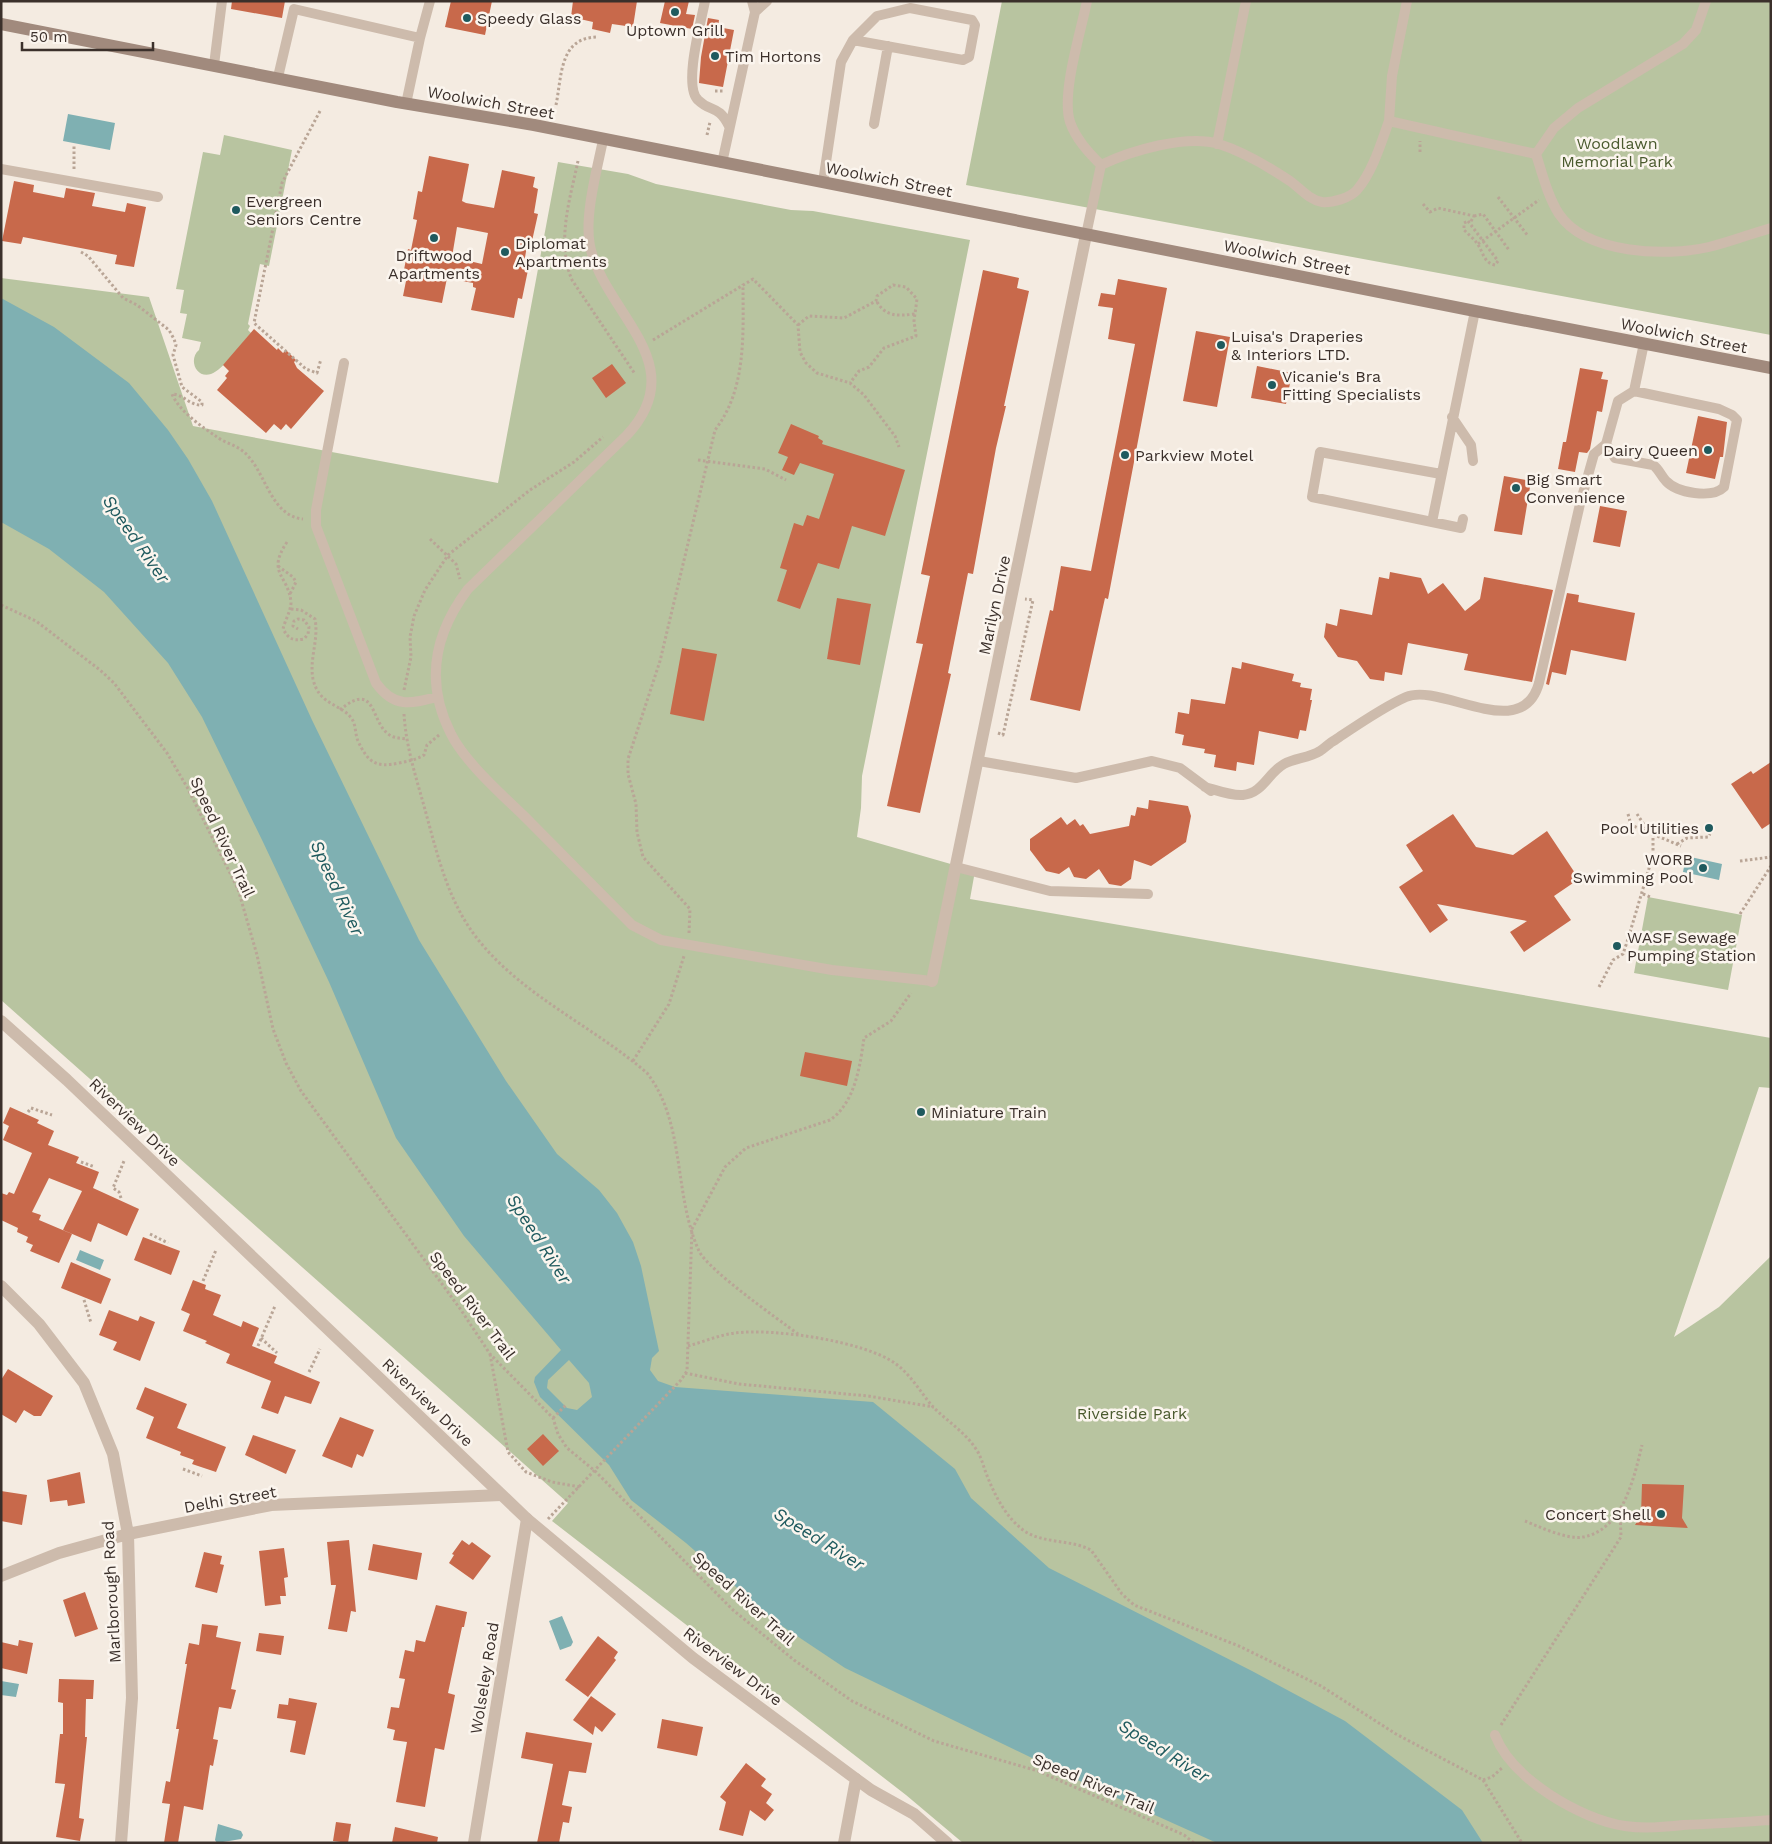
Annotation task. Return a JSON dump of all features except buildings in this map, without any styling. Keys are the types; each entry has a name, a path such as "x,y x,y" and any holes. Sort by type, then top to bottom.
{"main road":[{"name":"Woolwich Street","path":"1,24 214,64 406,104 528,124 1771,368"}],"street":[{"name":"Marilyn Drive","path":"932,981 979,761 1086,235"},
{"name":"Riverview Drive","path":"1,1021 68,1080 527,1519 693,1658 871,1790 914,1814 947,1843"},
{"name":"Marlborough Road","path":"1,1286 39,1324 84,1383 113,1454 128,1534 132,1722 121,1843"},
{"name":"Delhi Street","path":"1,1576 59,1552 128,1534 271,1505 502,1495"},
{"name":"Wolseley Road","path":"474,1843 527,1519"},
{"path":"844,1843 856,1779"}],"lane":[{"path":"214,64 222,1"},
{"path":"406,104 430,1"},
{"path":"705,1 691,88 698,101 720,111 729,126"},
{"path":"722,163 755,12 752,1"},
{"path":"755,12 767,1"},
{"path":"1087,1 1069,88 1067,112 1078,139 1100,165"},
{"path":"1217,144 1246,1"},
{"path":"1100,165 1135,152 1168,144 1193,142 1217,144 1240,152 1290,182 1311,198 1322,202 1332,201 1356,190 1376,155 1389,121 1392,76 1407,1"},
{"path":"1536,154 1554,128 1578,108 1683,44 1696,30 1706,1"},
{"path":"823,182 841,62 853,40 877,16 910,4 972,20 975,25 969,57 962,60 853,40"},
{"path":"278,77 295,5 420,38"},
{"path":"874,124 888,46"},
{"path":"1389,121 1536,154"},
{"path":"603,140 592,206 590,244 600,271 644,346 651,377 642,418 615,447 468,589 456,605 442,634 436,666 436,697 451,735 478,770 632,925 661,940 832,970 932,981"},
{"path":"1536,154 1560,215 1577,232 1609,245 1676,252 1700,248 1771,228"},
{"path":"1086,235 1100,165"},
{"path":"1,169 158,197"},
{"path":"1432,522 1474,311"},
{"path":"1634,391 1644,343"},
{"path":"344,363 316,510 316,526 376,683 387,697 403,703 436,697"},
{"path":"1206,787 1242,795 1256,791 1283,765 1321,751 1332,741 1407,696 1422,694 1498,711 1512,709 1527,702 1540,683 1580,504 1594,454 1606,444 1618,401 1634,391 1719,408 1732,414 1736,420 1737,427 1724,487 1718,492 1707,494 1677,488 1666,481 1653,465 1614,458 1606,444"},
{"path":"1452,418 1471,445 1473,461"},
{"path":"1441,474 1320,452 1312,497 1461,528 1463,519"},
{"path":"979,761 1076,778 1152,762 1180,768 1206,787 1224,797"},
{"path":"956,866 1050,891 1148,894"},
{"path":"1495,1735 1509,1761 1526,1778 1564,1802 1625,1826 1657,1827 1771,1820"}],"path":[{"path":"556,106 569,49 581,39 598,37"},
{"path":"320,111 282,183 254,323 306,369 317,373 321,359"},
{"path":"74,146 74,182"},
{"path":"578,162 568,210 564,257 572,280 626,358 638,380"},
{"path":"1478,244 1550,192"},
{"path":"1498,197 1528,236"},
{"path":"1423,204 1430,212 1438,208 1474,216 1483,214 1509,250"},
{"path":"1470,223 1474,216"},
{"path":"1464,223 1470,223 1498,261 1495,264 1490,264 1484,257 1478,244 1464,230 1464,223"},
{"path":"80,252 88,256 123,298 137,304 169,330 176,345 173,355 182,387 202,402 202,405 196,406 176,394 172,394 179,404 218,438 243,451 254,463 267,489 284,512 294,518 304,519"},
{"path":"626,358 753,279 798,325 800,352 806,363 817,373 850,383 878,411 895,436 898,446"},
{"path":"633,1061 669,1004 680,976 687,944 690,910 643,857 637,832 636,804 628,774 628,759 660,661 715,430 725,413 742,365 743,284"},
{"path":"798,325 809,316 844,318 876,301 878,296 893,285 906,286 917,299 915,314 916,336 884,348 869,367 859,371 850,383"},
{"path":"876,301 881,309 892,315 915,314"},
{"path":"610,431 574,462 530,490 448,555 425,590 414,616 410,637 411,657 404,687 403,703 406,739 449,889 479,942 528,986 647,1072 661,1093 668,1116 692,1229 700,1253 720,1274 798,1334"},
{"path":"698,460 765,469 786,480"},
{"path":"430,539 456,564 460,579 468,589"},
{"path":"287,542 281,551 278,566 289,596 291,609 283,629 287,636 294,640 304,639 308,634 309,627 304,620 298,619 294,621 293,626 298,628"},
{"path":"278,566 293,577 296,582 289,596"},
{"path":"985,731 1003,734 1033,600 1012,597"},
{"name":"Speed River Trail","path":"1,605 36,621 100,670 114,683 167,753 187,787 238,889 257,955 273,1029 300,1090 462,1310 490,1354 553,1418 558,1434 567,1448 595,1471 733,1610 794,1660 852,1701 934,1741 1038,1771 1184,1835 1194,1843"},
{"path":"291,609 301,610 315,619 317,639 312,662 313,681 322,698 351,718 365,754 374,763 387,766 424,755 431,741 449,728"},
{"path":"340,710 351,700 368,703 375,710 386,733 396,738 406,739"},
{"path":"1628,814 1631,825 1679,845 1687,838 1708,837 1710,834"},
{"path":"1599,987 1613,960 1623,954 1643,894 1653,855 1653,835 1637,814"},
{"path":"1740,861 1771,857"},
{"path":"1740,914 1771,866"},
{"path":"1643,894 1650,897"},
{"path":"538,1528 580,1487 685,1374 688,1346 692,1229 725,1167 735,1155 746,1148 830,1120 838,1115 848,1100 855,1082 864,1038 891,1021 915,986 932,981"},
{"path":"28,1112 31,1108 36,1108 52,1115"},
{"path":"121,1198 119,1192 113,1188 124,1161"},
{"path":"81,1162 95,1167"},
{"path":"150,1234 168,1243"},
{"path":"203,1281 216,1250"},
{"path":"84,1300 91,1323"},
{"path":"258,1346 275,1306"},
{"path":"688,1346 733,1333 766,1330 798,1334 871,1350 897,1364 934,1407 969,1438 978,1451 998,1502 1018,1525 1036,1537 1091,1550 1122,1594 1134,1606 1239,1646 1321,1686 1396,1734 1483,1780 1522,1843"},
{"path":"261,1338 277,1353"},
{"path":"309,1372 320,1349"},
{"path":"490,1354 508,1452 526,1472 552,1482 580,1487"},
{"path":"685,1374 739,1384 868,1396 934,1407"},
{"path":"553,1418 566,1406"},
{"path":"1524,1521 1556,1533 1582,1537 1602,1530 1620,1510 1636,1471 1642,1445"},
{"path":"183,1469 202,1476"},
{"path":"1495,1735 1620,1537 1620,1510"},
{"path":"1483,1780 1492,1777 1509,1761"}],"green space":[{"name":"Woodlawn Memorial Park","path":"1002,1 1771,1 1771,335 966,185"},
{"name":"Evergreen Seniors Centre","path":"224,135 292,150 269,266 260,264 248,324 250,326 248,330 251,333 216,372 206,375 198,371 194,363 194,358 201,342 182,338 187,314 180,313 184,290 176,289 203,152 220,155"},
{"name":"Riverside Park","path":"558,162 628,174 656,184 791,210 813,211 970,240 862,776 861,808 857,837 975,871 970,899 1771,1038 1771,1088 1759,1087 1674,1337 1719,1307 1771,1256 1771,1843 963,1843 906,1795 552,1521 568,1503 1,1000 1,278 149,297 193,426 498,483"},
{"path":"1648,897 1742,915 1728,990 1634,973"}],"water":[{"path":"68,114 115,123 110,150 63,141"},
{"name":"Speed River","path":"1,298 54,327 129,383 168,430 188,459 212,501 312,720 419,940 506,1081 557,1154 599,1190 617,1213 633,1242 641,1266 659,1351 652,1358 650,1370 658,1381 675,1387 873,1402 955,1469 971,1498 1049,1568 1252,1671 1345,1721 1462,1810 1483,1843 1217,1843 1088,1785 845,1668 776,1622 686,1543 631,1500 609,1465 540,1397 534,1382 535,1377 561,1350 464,1236 396,1138 329,982 263,842 202,717 168,663 104,592 49,549 1,522","holes":["569,1360 589,1383 592,1397 577,1410 567,1408 547,1388 548,1380"]},
{"name":"WORB Swimming Pool","path":"1686,856 1722,864 1719,880 1683,872"},
{"path":"80,1250 104,1260 100,1270 76,1260"},
{"path":"562,1616 573,1642 571,1646 560,1650 549,1621"},
{"path":"1,1681 19,1684 16,1697 1,1695"},
{"path":"218,1824 241,1831 243,1835 241,1839 217,1843 215,1840"}],"place":[{"name":"Uptown Grill","path":"675,12"},
{"name":"Speedy Glass","path":"467,18"},
{"name":"Tim Hortons","path":"715,56"},
{"name":"Evergreen Seniors Centre","path":"236,210"},
{"name":"Driftwood Apartments","path":"434,238"},
{"name":"Diplomat Apartments","path":"505,252"},
{"name":"Luisa's Draperies & Interiors LTD.","path":"1221,345"},
{"name":"Vicanie's Bra Fitting Specialists","path":"1272,385"},
{"name":"Dairy Queen","path":"1708,450"},
{"name":"Parkview Motel","path":"1125,455"},
{"name":"Big Smart Convenience","path":"1516,488"},
{"name":"Pool Utilities","path":"1709,828"},
{"name":"WORB Swimming Pool","path":"1703,868"},
{"name":"WASF Sewage Pumping Station","path":"1617,946"},
{"name":"Miniature Train","path":"921,1112"},
{"name":"Concert Shell","path":"1661,1514"}]}
